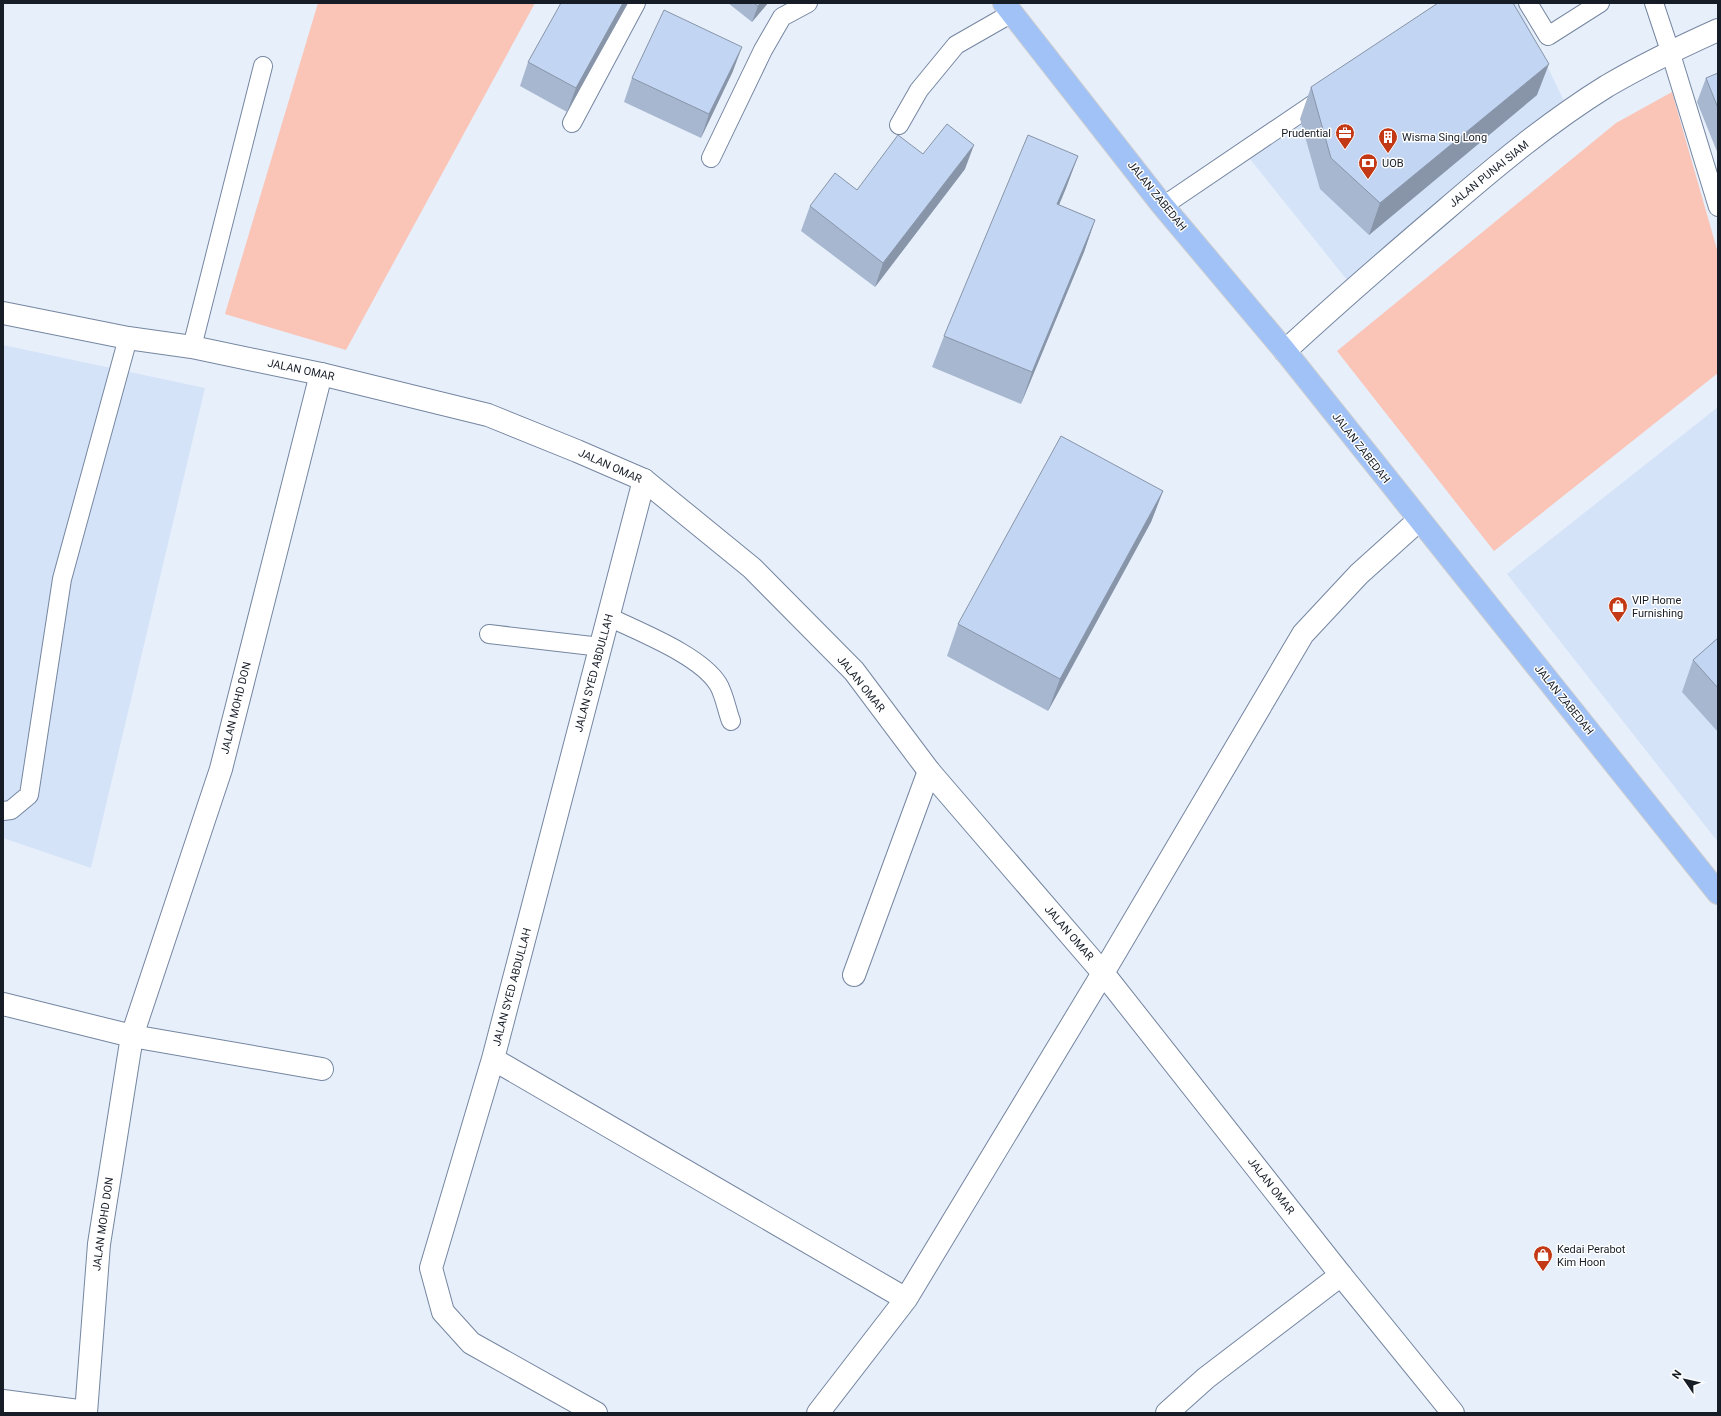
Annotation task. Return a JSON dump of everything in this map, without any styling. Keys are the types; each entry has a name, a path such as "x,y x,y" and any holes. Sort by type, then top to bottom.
{"main road":[{"name":"JALAN ZABEDAH","path":"1008,8 1164,206 1285,351 1718,893"}],"street":[{"name":"JALAN PUNAI SIAM","path":"1285,351 1356,286 1498,164 1555,121 1607,86 1670,51 1718,30"},
{"name":"JALAN OMAR","path":"3,313 128,338 192,347 321,374 488,415 644,480 752,568 849,666 929,771 1103,972 1341,1274 1453,1413"},
{"name":"JALAN MOHD DON","path":"86,1412 99,1244 132,1036 220,769 321,374"},
{"name":"JALAN SYED ABDULLAH","path":"596,1413 471,1343 443,1312 431,1268 493,1059 644,480"},
{"path":"818,1413 906,1299 1103,972 1302,634 1359,574 1419,520"},
{"path":"854,975 929,771"},
{"path":"3,1004 132,1036 322,1069"},
{"path":"493,1059 906,1299"},
{"path":"1167,1413 1206,1378 1341,1274"},
{"path":"3,1400 86,1412"}],"lane":[{"path":"572,123 636,3"},
{"path":"711,158 763,50 782,17 808,3"},
{"path":"1528,3 1548,36 1600,3"},
{"path":"1654,3 1718,206"},
{"path":"899,125 919,90 956,45 1008,8"},
{"path":"192,347 263,66"},
{"path":"1164,206 1334,91"},
{"path":"3,811 11,810 29,795 62,579 128,338"},
{"path":"609,617 684,654 701,666 718,684 731,721"},
{"path":"489,634 600,647"}],"shaded area":[{"path":"318,3 535,3 346,350 225,314"},
{"name":"Wisma Sing Long","path":"1479,3 1517,3 1564,101 1482,162 1347,280 1250,159"},
{"path":"1672,92 1718,253 1718,373 1494,551 1337,351 1616,123"},
{"path":"3,345 205,388 91,868 3,838"},
{"path":"1718,407 1718,842 1507,574"}],"building":[{"path":"561,3 623,3 576,88 528,62"},
{"name":"Wisma Sing Long","path":"1438,3 1513,3 1549,64 1380,203 1331,158 1311,87"},
{"path":"664,10 742,47 709,114 632,78"},
{"path":"1718,73 1718,108 1706,78"},
{"path":"947,124 974,145 883,263 810,206 835,173 857,190 898,135 923,154"},
{"path":"1028,135 1078,156 1057,204 1095,220 1032,372 944,336"},
{"path":"1061,436 1163,491 1060,679 958,624"},
{"path":"1718,638 1718,688 1693,660"}],"place":[{"name":"Prudential","path":"1345,150"},
{"name":"Wisma Sing Long","path":"1388,154"},
{"name":"UOB","path":"1368,180"},
{"name":"VIP Home Furnishing","path":"1618,623"},
{"name":"Kedai Perabot Kim Hoon","path":"1543,1272"}]}
